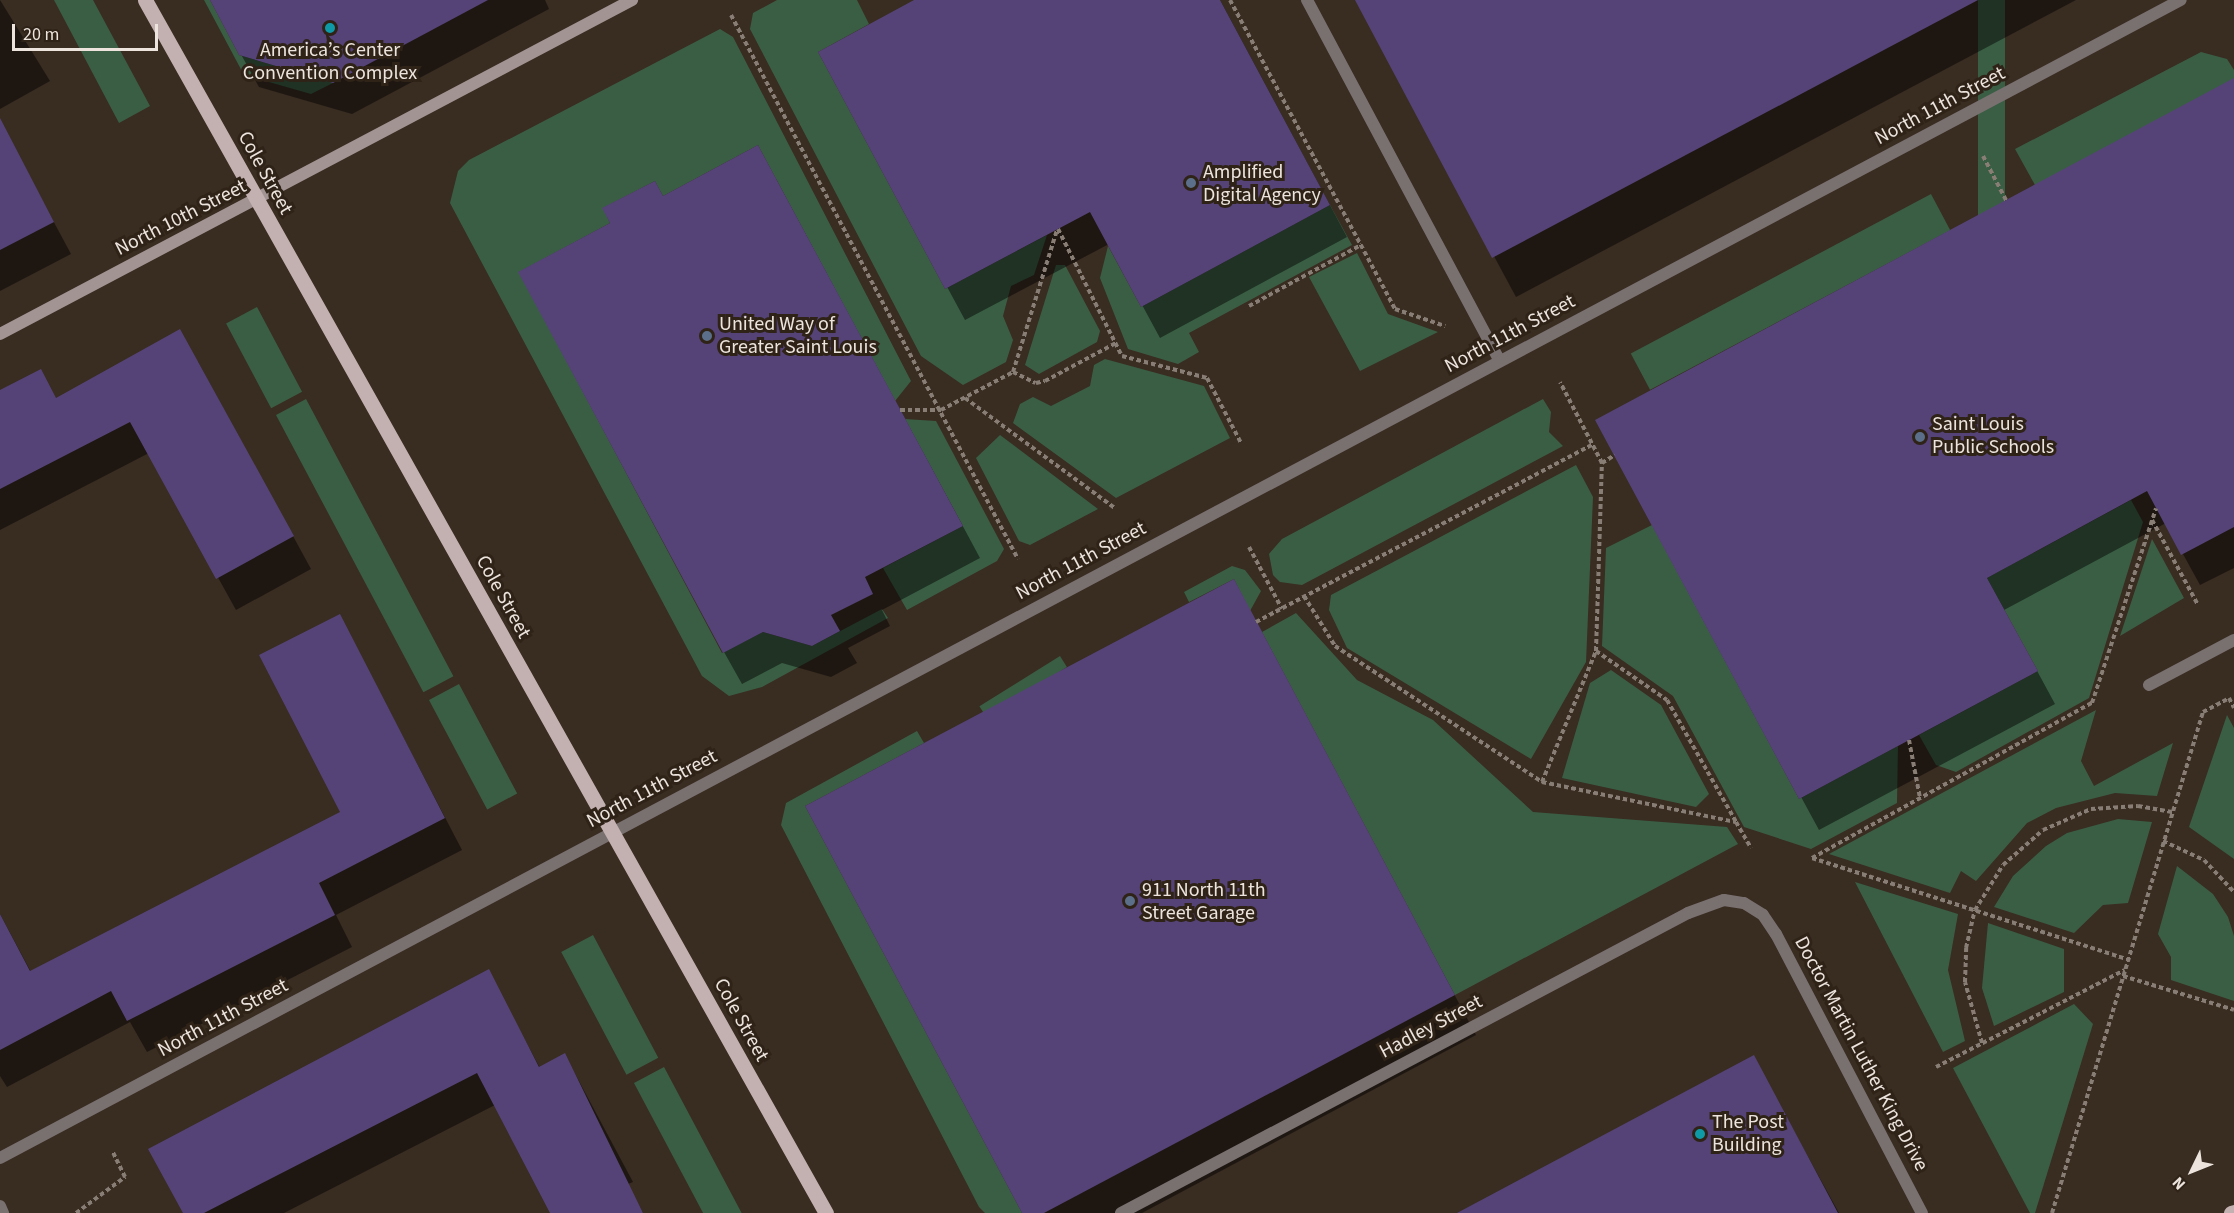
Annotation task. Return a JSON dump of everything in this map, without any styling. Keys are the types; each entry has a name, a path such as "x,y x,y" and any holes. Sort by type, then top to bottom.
{"main road":[{"name":"Cole Street","path":"145,0 826,1213"}],"street":[{"name":"North 10th Street","path":"0,334 257,201 632,0"},
{"path":"1307,0 1500,361"},
{"name":"North 11th Street","path":"0,1158 2181,0"},
{"path":"2149,685 2234,640"},
{"name":"Hadley Street","path":"1121,1213 1706,904 1744,903 1763,915"},
{"name":"Doctor Martin Luther King Drive","path":"1763,915 1922,1213"},
{"path":"0,1206 3,1213"}],"path":[{"path":"1230,0 1395,309 1455,330"},
{"path":"731,15 1018,559"},
{"path":"1983,156 2006,200"},
{"path":"900,410 941,410 1013,372 1058,230 1122,356 1207,378 1241,443"},
{"path":"1249,306 1361,245"},
{"path":"1013,372 1036,383 1045,381 1116,344"},
{"path":"1542,782 1596,651 1602,463 1560,382"},
{"path":"965,398 1115,508"},
{"path":"1256,622 1593,444"},
{"path":"1602,463 1615,455"},
{"path":"2128,960 1812,858 2092,703 2156,507"},
{"path":"2152,519 2198,605"},
{"path":"1249,548 1282,609"},
{"path":"1305,596 1335,645 1542,782 1736,822"},
{"path":"1596,651 1667,700 1751,848"},
{"path":"2052,1213 2203,712 2229,698 2234,708"},
{"path":"1909,740 1920,798"},
{"path":"1982,1043 1965,982 1975,910 2003,865 2067,817 2114,805 2174,812"},
{"path":"2163,841 2204,860 2234,892"},
{"path":"1936,1067 2126,969"},
{"path":"2123,976 2234,1010"},
{"path":"76,1213 125,1177 113,1152"}],"green space":[{"path":"54,0 93,0 150,106 119,123"},
{"path":"204,0 210,0 239,55 333,83 311,94 244,75"},
{"path":"777,0 857,0 869,24 818,52 945,289 1047,235 1034,275 1011,286 1003,316 1013,340 1006,362 963,385 921,356 750,29 753,13"},
{"path":"1978,0 2005,0 2005,413 1978,413"},
{"path":"720,29 733,37 911,381 895,401 758,145 663,196 655,181 603,208 610,223 519,272 722,653 763,632 812,646 882,609 888,618 762,687 729,696 702,676 450,203 458,171 469,160"},
{"path":"2201,52 2227,59 2234,70 2234,91 2035,185 2015,149"},
{"path":"1931,194 1950,230 1650,390 1631,354"},
{"path":"1330,205 1352,245 1189,333 1199,352 1178,364 1128,349 1100,278 1108,246 1141,307"},
{"path":"1357,253 1388,314 1438,332 1360,371 1309,277"},
{"path":"1056,265 1065,265 1100,331 1097,342 1039,374 1025,365"},
{"path":"257,307 302,392 271,408 226,323"},
{"path":"1105,359 1204,386 1230,438 1116,498 1013,423 1020,404 1033,397 1051,406 1090,386 1094,365"},
{"path":"306,399 453,676 423,692 276,415"},
{"path":"1543,399 1551,412 1549,432 1563,446 1302,585 1280,582 1273,575 1269,554 1282,539"},
{"path":"905,419 936,421 1004,549 997,561 907,610 883,568 963,526"},
{"path":"1000,435 1098,509 1030,545 1019,541 976,458"},
{"path":"1576,465 1593,497 1586,662 1531,759 1347,648 1329,610 1331,595"},
{"path":"2131,500 2143,522 2089,698 1956,772 1936,765 1919,735 2038,671 1987,578"},
{"path":"1652,525 1799,799 1898,746 1897,803 1811,849 1744,827 1673,696 1602,646 1606,548"},
{"path":"2152,539 2184,598 2120,636"},
{"path":"1232,566 1245,570 1261,591 1250,611 1234,579 1189,602 1184,592"},
{"path":"1296,613 1357,680 1433,720 1533,812 1727,827 1738,844 1455,995 1262,632"},
{"path":"1060,656 1067,667 986,717 979,706"},
{"path":"1611,670 1661,705 1709,794 1696,807 1562,778 1590,683"},
{"path":"459,684 517,793 487,809 429,700"},
{"path":"2096,710 2081,761 2094,786 2173,743 2157,796 2115,793 2056,808 2027,823 1976,881 1961,871 1950,893 1829,854"},
{"path":"2227,715 2234,728 2234,859 2189,827"},
{"path":"917,731 924,743 805,806 1022,1213 985,1213 979,1207 781,825 786,803"},
{"path":"2118,819 2152,822 2128,903 2103,905 2074,933 1994,907 2013,876 2046,846 2067,833"},
{"path":"2177,866 2213,894 2228,917 2234,936 2234,1001 2171,980 2171,957 2158,934"},
{"path":"1855,882 1958,914 1948,970 1965,1041 1943,1052"},
{"path":"1988,923 2064,949 2064,992 1994,1026 1982,988"},
{"path":"593,935 658,1058 626,1075 561,952"},
{"path":"2074,1004 2093,1024 2035,1213 2030,1213 1953,1068"},
{"path":"664,1067 742,1213 703,1213 634,1083"}],"building":[{"name":"America’s Center Convention Complex","path":"210,0 488,0 333,83 239,55"},
{"path":"914,0 1220,0 1330,205 1141,307 1090,212 945,289 818,52"},
{"path":"1355,0 1978,0 1492,258"},
{"name":"Saint Louis Public Schools","path":"2234,78 2234,527 2181,555 2147,491 1987,578 2038,671 1799,799 1595,420"},
{"path":"0,118 54,222 0,250"},
{"name":"United Way of Greater Saint Louis","path":"758,145 963,526 865,577 873,594 831,615 840,631 812,646 763,632 723,653 518,272 610,223 602,208 655,181 663,196"},
{"path":"180,329 294,536 216,579 130,422 0,489 0,390 41,369 56,398"},
{"name":"911 North 11th Street Garage","path":"1234,579 1455,995 1044,1213 1022,1213 805,806"},
{"path":"340,614 445,818 319,883 335,915 127,1021 111,991 0,1050 0,914 30,971 340,812 259,655"},
{"path":"489,969 539,1067 565,1053 643,1213 550,1213 477,1073 204,1213 183,1213 148,1149"},
{"name":"The Post Building","path":"1754,1055 1838,1213 1457,1213"}],"place":[{"name":"America’s Center Convention Complex","path":"330,28"},
{"name":"Amplified Digital Agency","path":"1191,183"},
{"name":"United Way of Greater Saint Louis","path":"707,336"},
{"name":"Saint Louis Public Schools","path":"1920,437"},
{"name":"911 North 11th Street Garage","path":"1130,901"},
{"name":"The Post Building","path":"1700,1134"}]}
